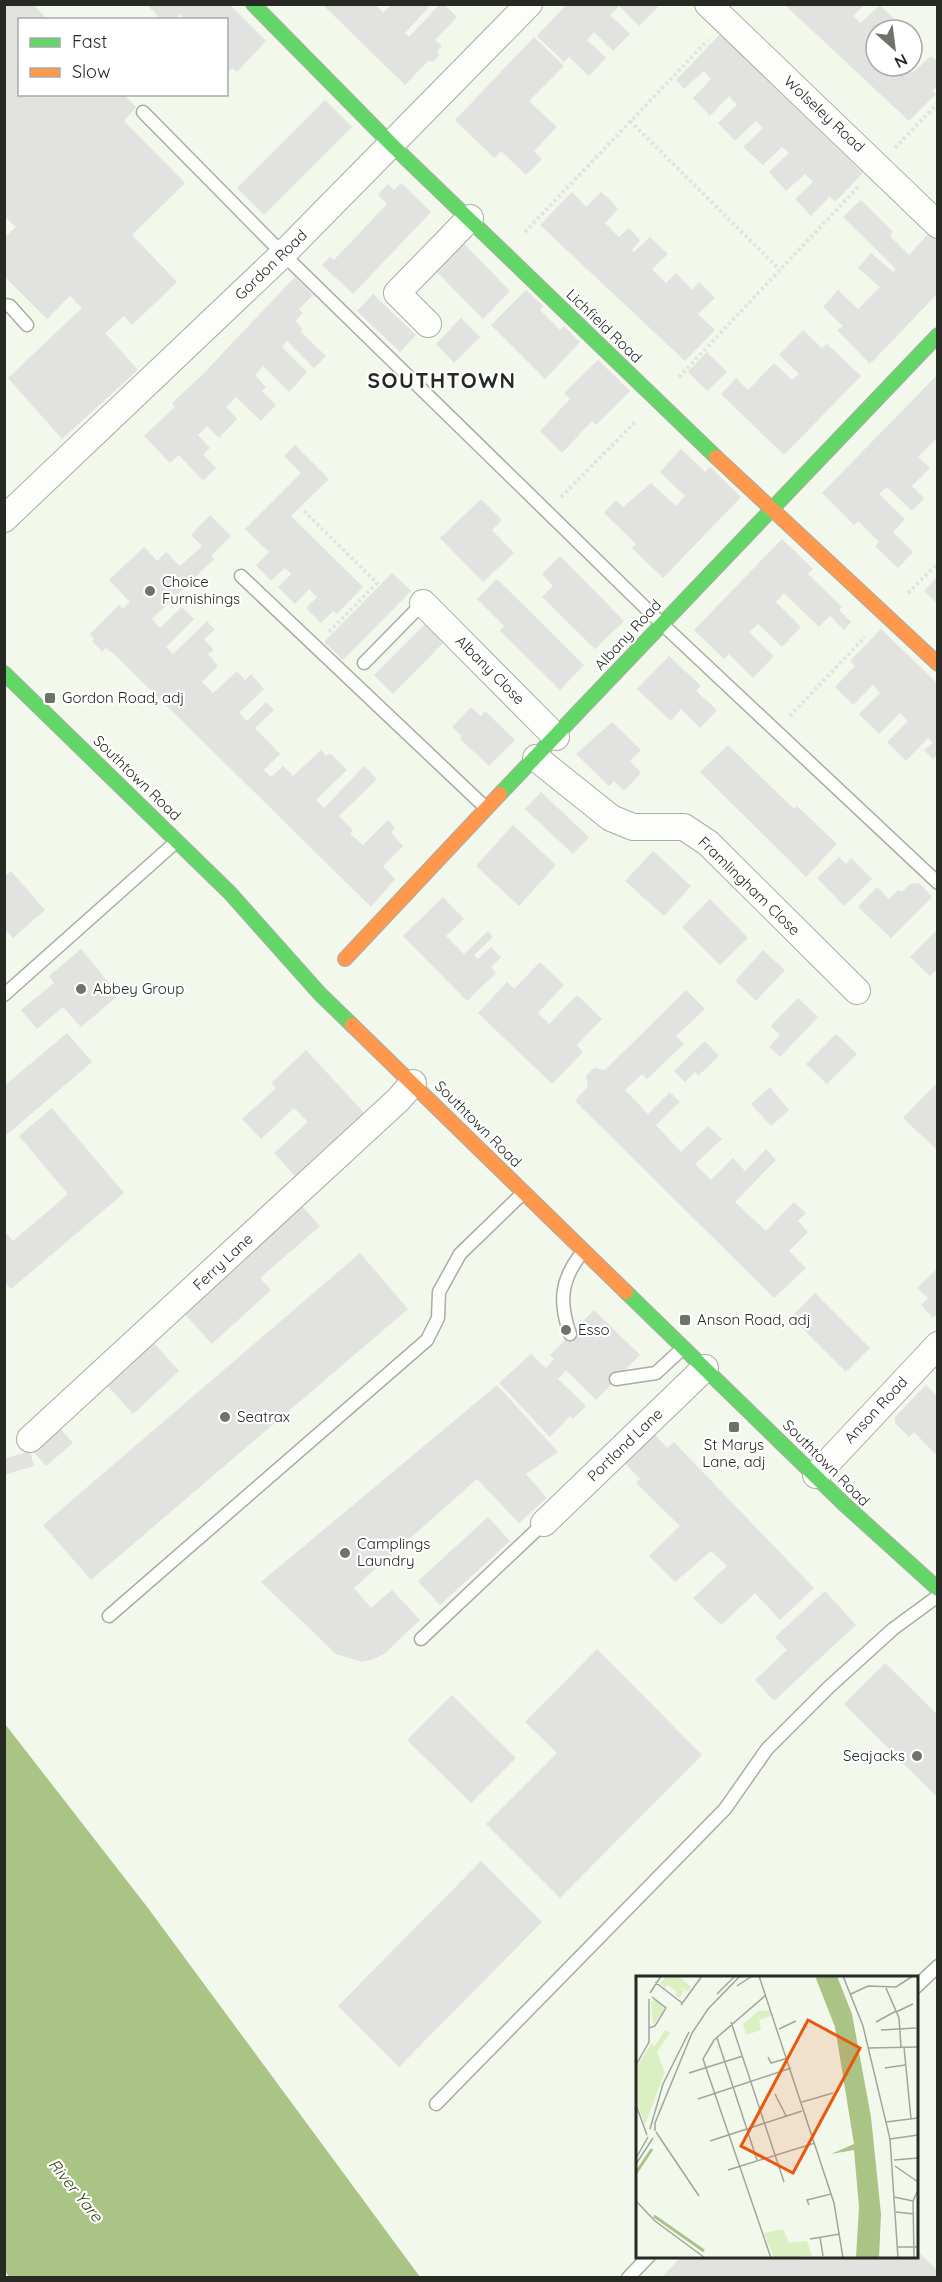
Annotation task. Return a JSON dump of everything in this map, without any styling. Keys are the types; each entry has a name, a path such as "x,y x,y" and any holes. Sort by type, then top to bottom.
{"street":[{"name":"Lichfield Road","path":"253,4 392,145 771,510 884,617 938,664"},
{"name":"Gordon Road","path":"4,519 283,254 529,4"},
{"name":"Wolseley Road","path":"717,13 938,225"},
{"path":"428,324 397,293 470,218"},
{"name":"Albany Road","path":"345,959 661,623 938,335"},
{"name":"Albany Close","path":"423,603 556,737"},
{"name":"Southtown Road","path":"4,673 178,840 230,892 320,994 583,1252 684,1347 876,1535 938,1589"},
{"name":"Framlingham Close","path":"536,758 611,818 633,827 684,827 708,843 857,991"},
{"name":"Ferry Lane","path":"30,1439 398,1101 413,1083"},
{"name":"Anson Road","path":"816,1475 938,1346"},
{"name":"Portland Lane","path":"544,1522 705,1368"}],"lane":[{"path":"143,112 283,254 546,512 938,883"},
{"path":"4,304 10,306 27,325"},
{"path":"241,576 487,809"},
{"path":"364,663 423,603"},
{"path":"4,995 178,840"},
{"path":"109,1616 427,1340 438,1318 439,1292 460,1254 524,1192"},
{"path":"570,1335 561,1308 569,1268 583,1252"},
{"path":"616,1379 656,1373 684,1347"},
{"path":"421,1639 544,1522"},
{"path":"436,2104 725,1809 767,1749 829,1687 893,1629 938,1596"},
{"path":"918,1985 938,1966"},
{"path":"628,2277 647,2258"}],"path":[{"path":"505,253 630,121 717,13"},
{"path":"546,512 657,400 938,103"},
{"path":"630,121 780,270"},
{"path":"304,511 377,583 315,646"},
{"path":"777,730 938,563"}],"water":[{"name":"River Yare","path":"5,1724 148,1908 420,2277 10,2278 5,2271"}],"building":[{"path":"4,4 33,4 46,18 18,18 18,96 125,96 136,107 124,121 185,183 132,235 177,282 132,325 124,316 105,333 138,370 62,439 8,378 82,308 70,296 47,319 4,276 4,238 16,227 4,216"},
{"path":"151,4 229,4 266,41 237,72 232,68 228,71 228,18 183,18 180,14 177,18 158,18 149,7"},
{"path":"322,4 375,4 383,13 392,4 426,4 429,7 405,33 409,37 440,4 444,4 457,17 435,40 442,46 437,51 439,56 433,62 428,61 405,85"},
{"path":"567,4 655,4 658,7 639,26 619,6 610,15 630,34 613,51 594,32 587,40 606,58 589,76 569,57 564,62 537,36"},
{"path":"785,5 864,5 853,16 861,23 864,20 864,78 924,78 924,62 931,56 938,62 938,85 932,91 936,94 909,121"},
{"path":"880,5 893,18 866,18"},
{"path":"720,34 863,173 835,202 830,196 811,216 795,199 813,182 805,174 786,191 769,172 789,153 782,147 763,165 743,147 763,128 756,121 735,141 718,123 737,105 729,96 710,116 693,98 711,79 704,71 684,89 676,80"},
{"path":"534,37 564,66 529,101 557,127 534,151 542,159 526,175 501,151 494,158 455,120"},
{"path":"325,100 352,127 264,215 237,188"},
{"path":"401,183 431,212 353,294 322,265 330,257 334,260 387,204 378,195 388,184 394,190"},
{"path":"572,192 586,207 601,192 618,209 605,223 619,237 629,228 640,240 632,250 634,252 650,237 668,254 652,269 666,283 676,273 692,290 699,282 715,298 698,314 715,330 685,361 540,225"},
{"path":"861,200 893,232 890,236 909,255 929,233 938,241 938,293 870,364 837,330 843,326 823,307 838,290 858,309 880,287 858,268 871,253 893,272 896,269 843,217"},
{"path":"463,243 510,291 483,319 435,270"},
{"path":"295,277 313,295 299,309 303,313 295,321 303,329 300,331 326,356 314,368 287,341 282,347 307,372 289,392 263,366 255,375 266,387 262,391 276,405 261,421 236,397 226,407 237,419 219,438 207,426 198,435 210,448 203,454 216,468 203,481 179,455 170,463 144,436 175,407 172,403 202,375"},
{"path":"526,290 543,306 540,310 560,330 564,326 580,342 545,379 491,325"},
{"path":"373,294 416,335 400,352 357,311"},
{"path":"461,318 480,337 454,363 436,344"},
{"path":"803,330 822,348 827,344 861,376 784,455 721,394 736,378 748,390 774,363 792,380 799,374 779,355"},
{"path":"707,352 727,372 707,391 688,372"},
{"path":"598,360 630,391 596,425 592,421 562,453 540,431 570,399 564,393"},
{"path":"938,374 938,437 918,457 930,468 912,486 924,498 912,511 887,487 879,494 905,519 893,532 913,552 898,568 875,546 879,542 858,521 854,525 822,493"},
{"path":"295,445 329,479 291,516 363,587 337,614 333,611 321,623 306,608 317,597 309,589 295,604 278,587 291,574 285,568 271,581 256,565 269,552 245,529 301,473 284,456"},
{"path":"681,449 705,472 710,467 741,497 663,578 632,548 636,544 604,513 616,500 623,507 651,483 676,506 685,496 660,472"},
{"path":"481,499 502,520 492,530 514,553 483,582 440,538"},
{"path":"210,515 231,536 211,556 214,559 152,619 160,628 182,607 194,619 166,647 173,654 207,621 215,630 204,639 214,650 208,654 218,666 202,682 213,693 237,671 245,680 251,674 264,689 239,713 247,721 266,702 274,710 255,728 280,754 264,770 271,777 283,766 293,776 321,750 326,756 330,753 347,770 316,800 324,808 364,766 377,779 339,816 353,830 350,834 363,845 388,820 395,828 391,832 403,846 383,866 395,879 371,907 115,655 106,648 102,652 92,641 94,639 90,634 119,605 123,609 130,602 109,580 144,547 157,561 166,552 180,566 202,546 191,535"},
{"path":"782,539 813,569 808,574 842,607 839,610 851,622 844,630 830,616 819,627 784,593 776,602 801,627 782,647 758,624 749,632 774,656 753,678 729,654 724,659 694,630"},
{"path":"560,556 624,621 595,649 542,597 553,586 542,574"},
{"path":"392,573 411,591 343,660 324,642"},
{"path":"938,576 938,604 924,591"},
{"path":"497,579 584,665 560,690 500,631 504,626 477,599"},
{"path":"425,624 444,642 393,694 374,675"},
{"path":"881,629 938,684 938,754 933,759 924,750 933,743 928,738 906,761 887,742 908,721 900,713 879,734 859,714 880,693 873,685 853,705 835,687 855,666 850,661"},
{"path":"669,656 701,686 696,691 717,710 700,728 681,709 671,721 637,689"},
{"path":"471,707 481,716 485,711 515,740 489,766 460,739 462,736 452,727"},
{"path":"612,722 641,750 630,761 641,773 624,791 614,781 609,786 576,754"},
{"path":"728,745 794,809 797,806 837,844 806,877 700,772"},
{"path":"541,792 589,837 573,854 525,809"},
{"path":"513,825 556,865 519,906 476,866"},
{"path":"653,851 691,886 664,916 625,881"},
{"path":"839,857 846,864 851,858 872,879 844,906 817,878"},
{"path":"11,871 45,910 13,938 4,928 4,877"},
{"path":"919,883 932,897 891,938 858,907 877,887 889,899 898,890 902,892 910,884"},
{"path":"443,897 464,919 446,936 464,954 488,931 493,937 474,955 478,959 491,947 501,957 491,967 496,973 467,1001 403,936"},
{"path":"710,899 748,938 720,965 682,927"},
{"path":"938,929 938,968 930,976 910,957"},
{"name":"Abbey Group","path":"81,949 119,995 81,1027 63,1007 37,1029 21,1010 54,983 49,976"},
{"path":"763,950 785,970 756,1001 735,981"},
{"path":"540,962 564,985 538,1013 549,1024 577,995 602,1019 577,1045 583,1052 552,1084 478,1013 507,982 514,989"},
{"path":"686,990 705,1009 676,1036 684,1044 647,1079 642,1074 625,1090 648,1114 670,1092 680,1102 656,1125 681,1152 708,1126 722,1139 695,1164 711,1180 733,1158 745,1171 766,1149 776,1160 735,1202 766,1231 794,1202 806,1213 798,1221 808,1232 789,1251 806,1268 774,1298 575,1101 588,1086 586,1076 594,1068 605,1070"},
{"path":"798,998 818,1017 780,1057 769,1047 780,1035 771,1026"},
{"path":"67,1033 92,1062 4,1137 4,1086"},
{"path":"836,1034 857,1054 827,1084 806,1064"},
{"path":"705,1041 719,1056 698,1076 695,1072 685,1082 674,1071"},
{"path":"306,1050 369,1118 334,1150 328,1145 295,1176 274,1153 308,1122 294,1108 261,1139 242,1119 276,1088 271,1083"},
{"path":"935,1085 938,1087 938,1151 903,1118"},
{"path":"770,1087 789,1110 771,1126 751,1104"},
{"path":"52,1108 124,1193 11,1289 4,1281 4,1231 13,1241 68,1194 19,1136"},
{"path":"301,1205 320,1226 260,1278 271,1290 212,1344 181,1310"},
{"name":"Seatrax","path":"360,1253 408,1309 91,1580 43,1525"},
{"path":"938,1268 938,1313 933,1318 921,1305 928,1298 917,1288"},
{"path":"815,1293 870,1348 846,1372 791,1317"},
{"path":"594,1310 640,1355 596,1400 566,1370 558,1379 586,1406 573,1419 570,1416 550,1437 499,1383 531,1354 546,1368 554,1359 550,1355"},
{"path":"152,1341 179,1371 133,1414 106,1384"},
{"name":"Camplings Laundry","path":"497,1385 558,1452 526,1474 547,1498 519,1523 477,1479 354,1588 371,1608 392,1590 420,1620 384,1654 371,1660 362,1662 336,1654 261,1582"},
{"path":"926,1385 938,1397 938,1457 914,1432 909,1437 895,1423 895,1417"},
{"path":"60,1428 73,1443 46,1466 33,1451"},
{"path":"651,1430 667,1448 674,1442 814,1588 780,1620 755,1593 721,1625 693,1598 727,1566 711,1551 675,1582 649,1556 680,1526 636,1483 640,1479 620,1458"},
{"path":"30,1451 34,1466 4,1475 4,1459"},
{"path":"488,1517 510,1541 440,1605 418,1581"},
{"path":"825,1591 856,1625 774,1701 755,1680 787,1650 775,1637"},
{"path":"597,1649 702,1755 560,1898 486,1824 557,1753 525,1722"},
{"name":"Seajacks","path":"885,1663 938,1715 938,1798 844,1704"},
{"path":"452,1695 516,1758 471,1803 407,1740"},
{"path":"481,1861 542,1922 399,2067 338,2006"},
{"path":"918,2252 938,2271 938,2278 661,2278 680,2258 918,2258"}],"traffic: fast":[{"path":"253,4 392,145 716,457"},
{"path":"500,794 938,335"},
{"path":"4,673 230,893 320,994 352,1025"},
{"path":"626,1292 844,1504 938,1589"}],"traffic: slow":[{"path":"716,457 938,664"},
{"path":"345,959 500,794"},
{"path":"352,1025 626,1292"}],"place":[{"name":"Choice Furnishings","path":"150,591"},
{"name":"Gordon Road, adj","path":"50,698"},
{"name":"Abbey Group","path":"81,989"},
{"name":"Anson Road, adj","path":"685,1320"},
{"name":"Esso","path":"566,1330"},
{"name":"Seatrax","path":"225,1417"},
{"name":"St Marys Lane, adj","path":"734,1427"},
{"name":"Camplings Laundry","path":"345,1553"},
{"name":"Seajacks","path":"917,1756"}],"district":[{"name":"SOUTHTOWN","path":"442,381"}]}
